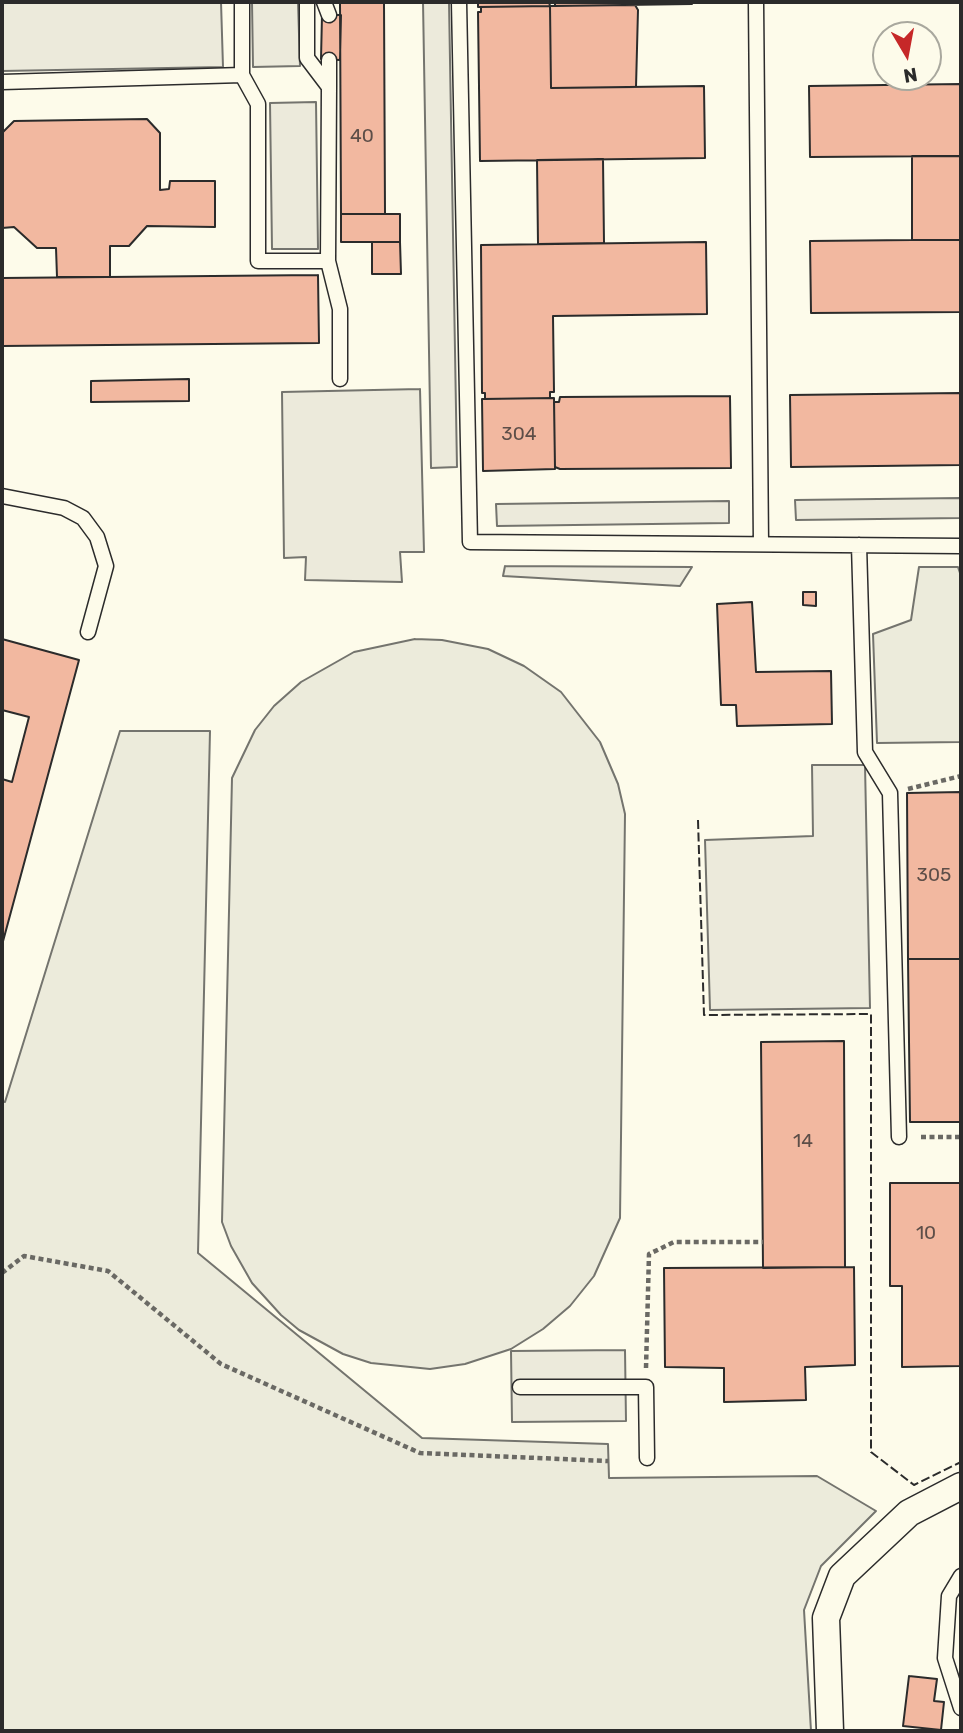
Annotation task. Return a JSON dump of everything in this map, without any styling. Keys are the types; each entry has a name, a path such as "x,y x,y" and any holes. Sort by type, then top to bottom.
{"street":[{"path":"830,1731 826,1618 842,1576 909,1513 961,1486"}],"lane":[{"path":"242,2 242,75 258,104 258,261 328,261"},
{"path":"307,2 307,58 329,87"},
{"path":"459,2 470,542 961,546"},
{"path":"756,2 761,544"},
{"path":"329,60 328,261 340,310 340,379"},
{"path":"2,82 242,75"},
{"path":"2,496 64,508 83,518 97,537 106,566 88,632"},
{"path":"859,545 865,752 890,793 899,1138"},
{"path":"520,1387 646,1387 647,1458"},
{"path":"961,1576 949,1596 945,1658 961,1708"}],"path":[{"path":"890,793 961,776"},
{"path":"899,1138 961,1138"},
{"path":"646,1387 649,1254 674,1242 763,1242"},
{"path":"2,1273 24,1256 108,1271 221,1364 420,1454 608,1461"}],"shaded area":[{"path":"2,2 221,2 223,67 2,71"},
{"path":"252,2 298,2 300,66 253,67"},
{"path":"423,2 449,2 457,467 431,468"},
{"path":"316,102 318,249 272,249 270,103"},
{"path":"420,389 424,552 400,552 402,582 305,580 306,557 284,558 282,392"},
{"path":"961,498 961,518 796,520 795,500"},
{"path":"729,501 729,523 497,526 496,504"},
{"path":"505,566 692,567 680,586 503,576"},
{"path":"919,567 958,567 961,576 961,742 877,743 873,634 911,620"},
{"path":"415,639 442,640 488,649 524,666 561,692 600,742 618,784 625,814 620,1218 594,1276 570,1306 543,1329 511,1349 465,1364 430,1369 371,1363 343,1354 299,1330 281,1315 252,1283 231,1246 222,1222 232,778 255,730 274,706 301,682 354,652"},
{"path":"120,731 210,731 198,1253 422,1438 608,1444 609,1478 817,1476 876,1511 821,1566 804,1610 811,1731 2,1731 2,1101 5,1102"},
{"path":"812,765 865,765 870,1008 710,1010 705,840 813,836"},
{"path":"625,1350 626,1421 512,1422 511,1351"}],"building":[{"path":"340,2 384,2 385,214 341,214"},
{"path":"478,2 549,2 550,6 478,7"},
{"path":"555,2 692,2 692,4 555,6"},
{"path":"820,2 957,2 820,3"},
{"path":"635,5 638,10 636,87 551,88 550,6"},
{"path":"550,6 551,88 704,86 705,158 480,161 478,12 481,12 481,7"},
{"path":"322,15 341,15 340,60 321,59"},
{"path":"942,84 961,84 961,156 810,157 809,86 872,85 872,91 942,91"},
{"path":"147,119 160,133 160,190 169,189 170,181 215,181 215,227 147,226 129,246 110,246 110,277 57,277 56,248 37,248 14,227 2,228 2,133 14,121"},
{"path":"912,156 961,156 961,240 912,240"},
{"path":"603,159 604,243 538,244 537,160"},
{"path":"341,214 400,214 400,242 341,242"},
{"path":"961,240 961,312 811,313 810,241"},
{"path":"372,242 400,242 401,274 372,274"},
{"path":"706,242 707,314 553,316 554,392 550,392 550,398 485,399 485,393 482,393 481,245"},
{"path":"318,275 319,343 2,346 2,278"},
{"path":"189,379 189,401 91,402 91,381"},
{"path":"960,393 961,465 791,467 790,395"},
{"path":"730,396 731,468 555,467 554,402 559,402 560,397"},
{"path":"554,398 555,469 483,471 482,399"},
{"path":"803,592 816,592 816,606 803,605"},
{"path":"752,602 756,672 831,671 832,724 737,726 736,705 721,705 717,604"},
{"path":"2,639 79,660 2,945 2,779 12,782 29,717 2,710"},
{"path":"961,792 961,959 908,959 907,793"},
{"path":"908,959 961,959 961,1122 910,1122"},
{"path":"844,1041 845,1267 763,1268 761,1042"},
{"path":"890,1183 961,1183 961,1366 902,1367 902,1286 890,1286"},
{"path":"854,1267 855,1365 805,1367 806,1400 724,1402 724,1368 665,1367 664,1268"},
{"path":"909,1676 937,1679 934,1701 944,1702 941,1730 903,1726"}],"fence":[{"path":"698,820 704,1015 871,1014 871,1452 914,1485 961,1462"}]}
